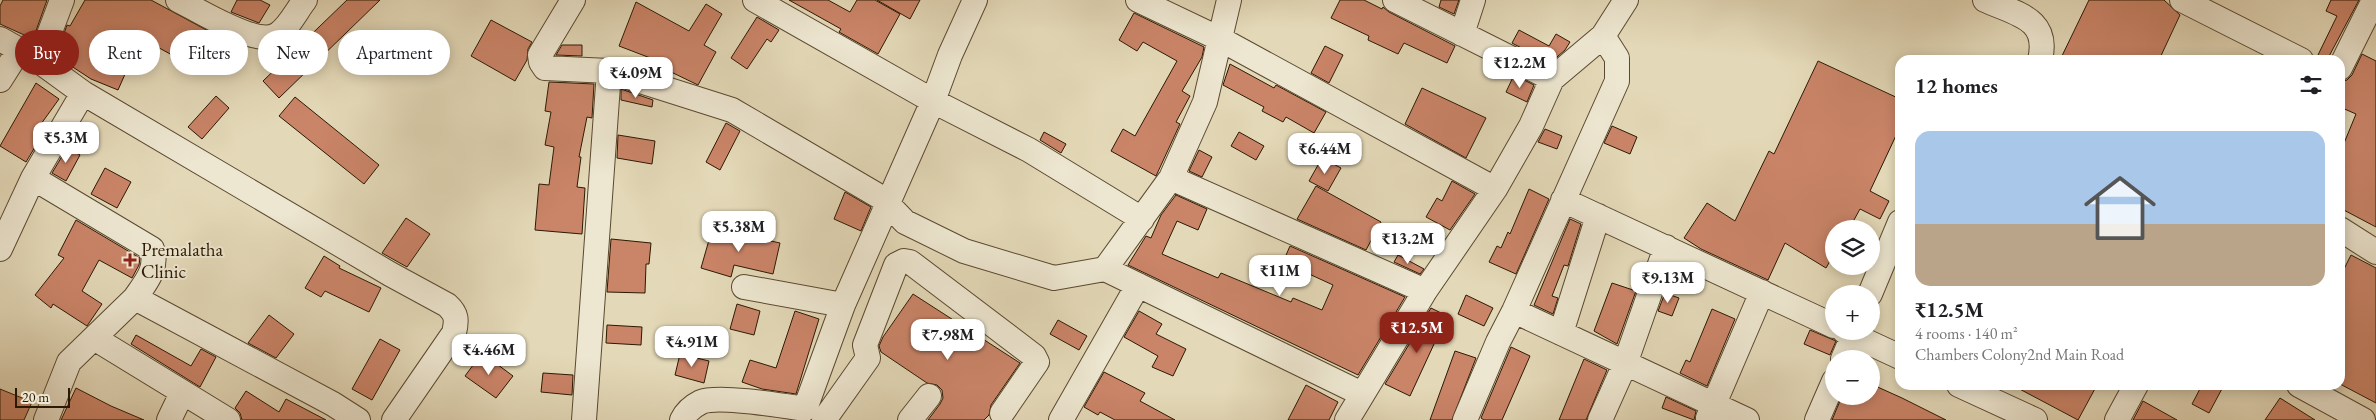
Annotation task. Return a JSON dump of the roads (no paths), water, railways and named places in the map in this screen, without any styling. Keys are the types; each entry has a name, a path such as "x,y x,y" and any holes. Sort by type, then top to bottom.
{"street":[{"path":"36,30 62,0"},
{"path":"178,0 253,37 268,39 279,34 305,0"},
{"path":"573,0 540,55 541,62 545,68 609,71 732,110 882,198 905,222 964,250 1054,278 1105,269 1362,394"},
{"path":"755,0 933,101 1029,150 1142,219"},
{"path":"682,420 687,412 703,401 739,401 805,408 844,305 975,0"},
{"path":"1138,0 1220,39 1495,189"},
{"path":"1105,269 1171,178 1205,102 1229,0"},
{"path":"1395,0 1552,79"},
{"path":"1462,34 1473,0"},
{"path":"1347,420 1426,291 1495,189 1531,126 1552,79 1603,36 1626,0"},
{"path":"1985,0 2035,23 2042,34 2042,55"},
{"path":"2182,0 2291,55"},
{"path":"2345,58 2374,0"},
{"path":"1465,420 1498,342 1514,311 1617,81 1617,58 1603,36"},
{"path":"0,80 15,56"},
{"path":"584,420 609,71"},
{"path":"57,75 348,250 447,305 455,312 457,322 454,333 394,420"},
{"path":"0,249 33,178 83,92"},
{"path":"33,178 152,249 155,261 153,271 135,298 69,362 46,420"},
{"path":"1171,178 1426,291"},
{"path":"1563,200 1825,321"},
{"path":"1561,333 1598,216"},
{"path":"2345,232 2376,252"},
{"path":"1874,285 1895,234"},
{"path":"1600,420 1625,364 1666,247"},
{"path":"824,420 868,358 865,346 896,265 904,261 910,262 1034,356 1037,362 1002,412"},
{"path":"1061,420 1138,285"},
{"path":"744,287 844,305"},
{"path":"1711,412 1762,292"},
{"path":"135,298 333,404 358,420"},
{"path":"1514,311 1625,364 1711,412 1747,420"},
{"path":"94,338 228,420"},
{"path":"1865,340 1895,355"},
{"path":"1970,390 2035,420"},
{"path":"2117,420 2133,390"},
{"path":"2308,390 2363,420"},
{"path":"168,420 182,393"},
{"path":"910,420 929,396"},
{"path":"1817,420 1825,402"}],"place":[{"name":"Premalatha Clinic","path":"130,260"}]}
